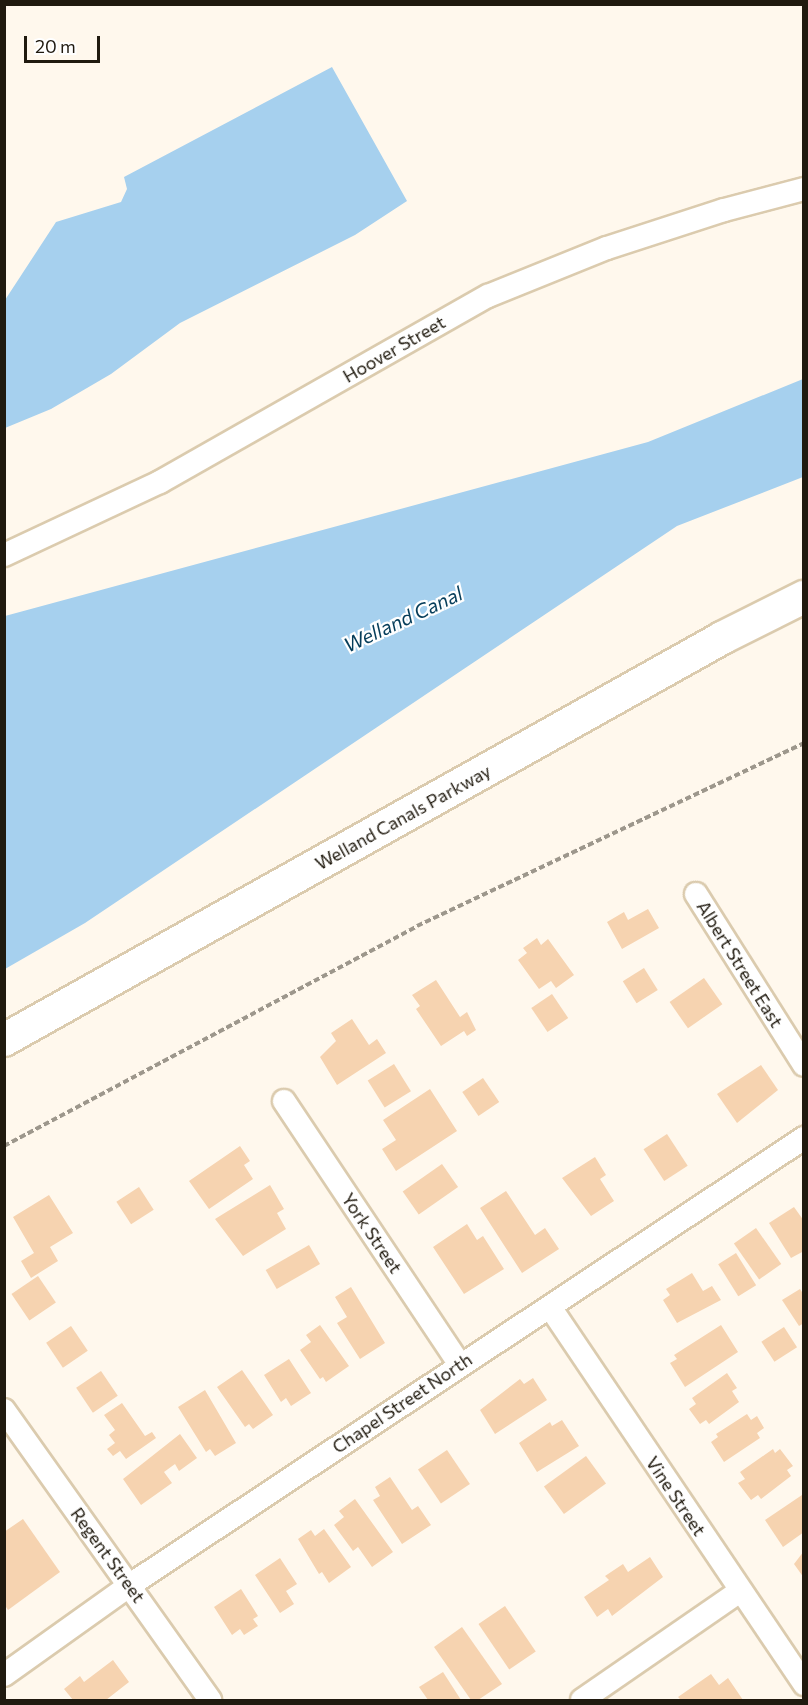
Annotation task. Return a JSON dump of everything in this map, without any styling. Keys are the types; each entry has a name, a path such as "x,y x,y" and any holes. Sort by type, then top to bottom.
{"street":[{"name":"Hoover Street","path":"4,555 160,482 488,296 618,244 724,210 804,189"},
{"name":"Welland Canals Parkway","path":"4,1040 723,638 804,597"},
{"name":"Albert Street East","path":"696,894 804,1065"},
{"name":"York Street","path":"284,1101 460,1365"},
{"name":"Chapel Street North","path":"4,1675 130,1585 804,1138"},
{"name":"Vine Street","path":"550,1307 804,1684"},
{"name":"Regent Street","path":"4,1410 210,1701"},
{"path":"582,1701 740,1591"}],"path":[{"path":"4,1146 417,926 804,743"}],"water":[{"path":"332,67 407,201 355,235 180,323 111,374 51,409 5,428 5,300 56,222 121,202 127,189 124,177"},
{"name":"Welland Canal","path":"803,379 803,477 677,526 85,923 5,969 5,616 648,442"}],"building":[{"path":"648,909 659,928 622,949 607,922 624,912 628,920"},
{"path":"537,938 541,945 548,939 574,975 556,988 551,981 539,989 518,960 527,953 523,948"},
{"path":"644,968 658,990 637,1003 623,981"},
{"path":"704,978 722,1004 688,1028 670,1002"},
{"path":"436,980 460,1017 467,1012 476,1030 467,1036 464,1031 441,1046 416,1009 420,1006 412,995"},
{"path":"552,994 568,1018 547,1032 531,1008"},
{"path":"352,1019 369,1045 377,1039 386,1053 337,1085 320,1057 336,1041 331,1033"},
{"path":"394,1064 411,1091 385,1108 368,1080"},
{"path":"761,1065 778,1090 737,1123 717,1094"},
{"path":"483,1078 499,1102 478,1116 462,1092"},
{"path":"430,1089 457,1131 396,1171 382,1149 396,1140 383,1120"},
{"path":"667,1134 688,1166 664,1181 644,1149"},
{"path":"240,1146 250,1161 244,1165 253,1179 209,1209 189,1181"},
{"path":"595,1157 606,1175 600,1179 614,1201 591,1216 562,1178"},
{"path":"442,1164 458,1187 419,1214 403,1192"},
{"path":"270,1185 284,1209 277,1213 286,1229 243,1256 215,1219"},
{"path":"139,1187 154,1210 131,1224 116,1202"},
{"path":"506,1191 535,1235 545,1228 559,1249 522,1273 480,1208"},
{"path":"49,1195 73,1233 50,1247 58,1261 31,1278 21,1261 34,1253 13,1217"},
{"path":"794,1207 804,1221 804,1251 791,1258 769,1223"},
{"path":"467,1224 477,1240 483,1236 504,1269 464,1294 433,1247"},
{"path":"756,1228 781,1264 759,1280 734,1243"},
{"path":"309,1245 320,1264 277,1289 266,1270"},
{"path":"736,1253 756,1285 738,1296 718,1264"},
{"path":"692,1273 703,1291 712,1286 721,1300 677,1323 663,1300 670,1295 666,1289"},
{"path":"38,1276 56,1303 29,1320 11,1294"},
{"path":"351,1287 385,1343 360,1359 337,1323 347,1317 335,1297"},
{"path":"800,1289 804,1295 804,1323 799,1326 782,1300"},
{"path":"320,1325 349,1366 326,1382 323,1377 320,1379 300,1350 311,1342 306,1335"},
{"path":"721,1325 738,1352 685,1387 670,1363 677,1359 674,1355"},
{"path":"71,1326 88,1351 63,1368 46,1343"},
{"path":"784,1327 797,1347 774,1362 761,1342"},
{"path":"289,1359 311,1393 291,1406 286,1398 281,1402 264,1375"},
{"path":"242,1370 273,1415 253,1429 249,1424 245,1427 217,1387"},
{"path":"101,1371 118,1396 93,1413 76,1388"},
{"path":"727,1373 737,1388 732,1391 739,1402 709,1424 706,1420 700,1424 689,1409 696,1404 692,1398"},
{"path":"533,1378 547,1400 495,1434 480,1410 520,1379 524,1384"},
{"path":"205,1390 236,1443 215,1456 210,1449 206,1452 178,1407"},
{"path":"122,1403 145,1436 152,1432 156,1438 126,1459 120,1451 113,1456 107,1449 115,1443 109,1435 115,1430 104,1415"},
{"path":"747,1414 751,1420 757,1416 764,1428 757,1433 760,1438 724,1462 711,1442 718,1437 716,1434"},
{"path":"562,1420 579,1446 537,1472 519,1443 550,1422 552,1426"},
{"path":"180,1434 197,1458 179,1471 175,1464 164,1472 172,1483 141,1505 123,1479"},
{"path":"773,1449 775,1453 780,1449 793,1466 787,1470 791,1476 761,1499 758,1495 751,1500 738,1483 745,1479 740,1472"},
{"path":"447,1450 470,1484 441,1504 418,1470"},
{"path":"586,1456 606,1484 564,1514 544,1487"},
{"path":"390,1477 412,1510 418,1506 431,1525 402,1544 373,1500 380,1496 375,1487"},
{"path":"802,1495 804,1532 783,1547 765,1520"},
{"path":"355,1499 393,1552 372,1567 358,1547 353,1551 334,1525 344,1517 339,1511"},
{"path":"23,1519 60,1572 8,1610 4,1604 4,1532"},
{"path":"324,1529 351,1567 329,1583 322,1572 319,1574 298,1539 311,1530 315,1536"},
{"path":"804,1551 804,1578 794,1564"},
{"path":"650,1557 663,1577 612,1616 608,1609 597,1617 584,1597 609,1580 605,1576 623,1564 628,1572"},
{"path":"280,1558 297,1584 286,1591 294,1604 280,1613 255,1575"},
{"path":"241,1589 258,1616 253,1619 258,1626 244,1635 240,1629 232,1635 214,1607"},
{"path":"505,1606 536,1652 509,1669 478,1624"},
{"path":"462,1627 502,1684 478,1700 471,1700 434,1647"},
{"path":"113,1660 129,1682 106,1700 73,1700 64,1689 80,1676 84,1682"},
{"path":"443,1672 461,1700 428,1700 419,1687"},
{"path":"711,1674 719,1685 728,1678 743,1700 681,1700 678,1697"}]}
